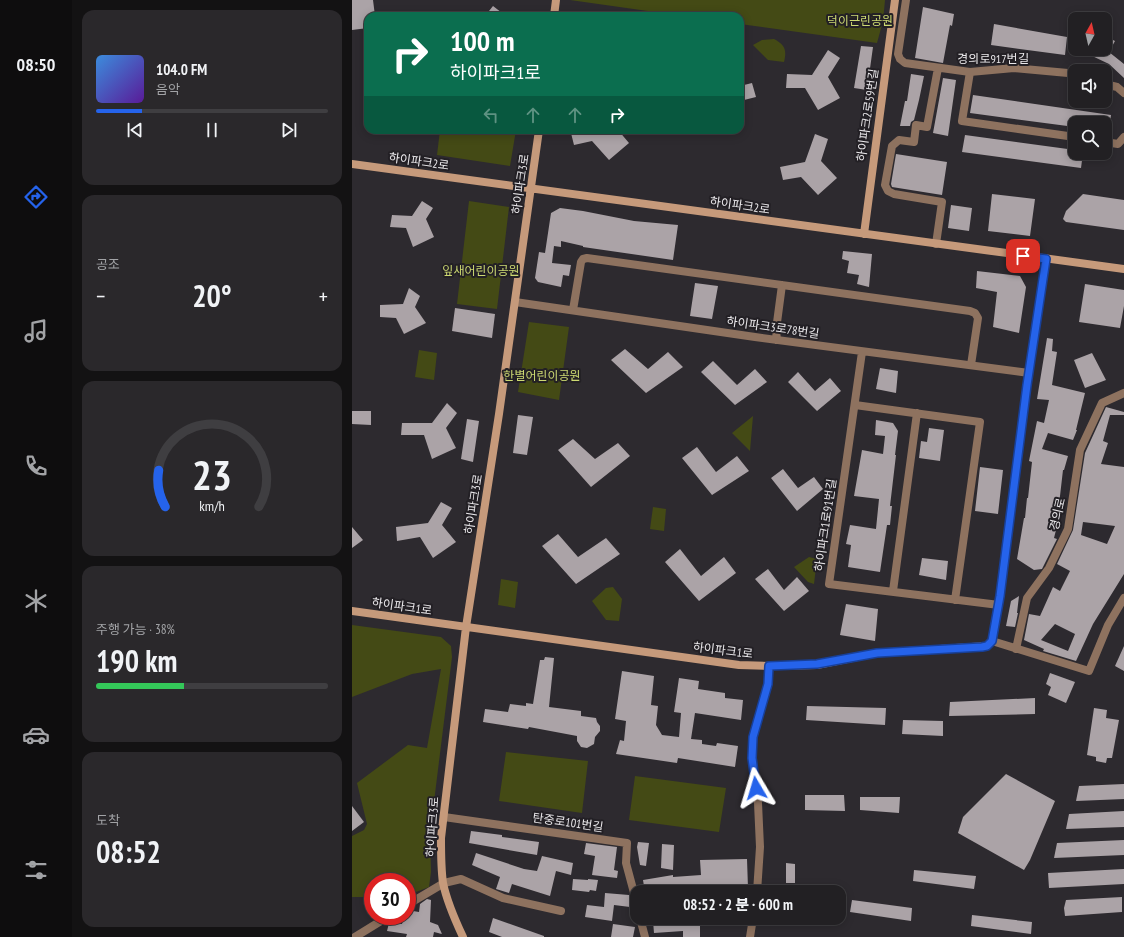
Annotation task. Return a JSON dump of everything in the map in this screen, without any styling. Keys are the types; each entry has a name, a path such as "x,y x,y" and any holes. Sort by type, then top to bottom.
{"street":[{"path":"554,12 556,0"},
{"name":"하이파크2로59번길","path":"864,234 895,0"},
{"name":"경의로917번길","path":"906,0 898,54 900,59 905,63 970,72 1014,68 1068,74"},
{"path":"936,244 942,202 894,194 888,191 886,185 892,146 899,140 914,142 916,125 927,127 938,68"},
{"path":"970,72 962,121 1068,136"},
{"path":"1112,86 1117,87 1124,93"},
{"name":"하이파크3로","path":"463,937 452,912 444,883 441,838 466,627 484,516 539,134"},
{"path":"1112,143 1118,144 1124,137"},
{"name":"하이파크2로","path":"352,164 1124,269"},
{"path":"573,310 580,262 587,258 970,311 976,313 978,318 971,365"},
{"path":"1046,259 1029,373 999,605 992,641 1089,671 1108,625 1124,598"},
{"path":"777,340 776,330 782,285"},
{"name":"하이파크3로78번길","path":"515,302 862,352 1029,373"},
{"name":"하이파크1로91번길","path":"862,352 829,584 999,605"},
{"name":"경의로","path":"1016,649 1027,598 1050,568 1068,529 1080,450 1102,403 1124,392"},
{"path":"854,405 980,422 955,600"},
{"path":"892,591 917,414"},
{"name":"하이파크1로","path":"352,611 731,664 769,666 817,664 877,653 982,647 987,646 992,641"},
{"path":"757,885 760,847 758,803 752,758 753,737 768,684 769,666"},
{"name":"탄중로101번길","path":"444,817 627,843 626,863 632,885"},
{"path":"416,900 444,883 461,879 503,898 561,911"},
{"path":"354,937 374,925"},
{"path":"642,925 645,937"},
{"path":"750,937 752,925"}],"green space":[{"name":"덕이근린공원","path":"570,0 885,0 883,21 877,43 744,25 744,12 655,12"},
{"path":"774,39 781,43 784,48 784,62 768,60 753,45 762,40"},
{"path":"440,134 515,134 510,166 437,155"},
{"name":"잎새어린이공원","path":"469,201 509,207 497,309 457,304"},
{"name":"한별어린이공원","path":"529,322 569,327 559,400 518,392"},
{"path":"419,350 437,353 434,380 415,377"},
{"path":"753,416 750,451 732,433"},
{"path":"653,507 666,509 664,531 650,529"},
{"path":"809,557 817,559 814,584 808,582 794,567"},
{"path":"501,579 518,582 515,608 498,605"},
{"path":"613,587 622,599 619,621 606,620 592,601 606,588"},
{"path":"352,625 441,637 451,646 452,657 430,834 431,872 429,887 416,892 416,873 364,873 364,897 352,897 352,836 364,830 367,824 357,783 408,745 427,748 441,669 412,674 352,697"},
{"path":"506,752 588,761 582,813 499,801"},
{"path":"635,776 726,788 719,832 629,820"}],"building":[{"path":"352,0 373,0 374,12 364,12 364,28 352,30"},
{"path":"493,6 501,12 488,12"},
{"path":"923,7 954,14 952,26 950,25 943,63 915,58"},
{"path":"994,24 1067,37 1065,55 991,45"},
{"path":"1112,40 1115,41 1112,46"},
{"path":"861,46 873,47 867,90 854,88"},
{"path":"828,50 840,58 828,77 840,98 818,110 805,88 786,88 787,74 812,75"},
{"path":"1112,54 1124,64 1124,78 1112,67 1112,64 1092,56 1112,56"},
{"path":"911,74 924,76 919,100 914,120 911,122 910,126 900,126 905,101 907,101"},
{"path":"943,78 956,80 948,136 933,133"},
{"path":"752,83 756,97 744,100 744,85"},
{"path":"973,95 1111,115 1068,116 1068,126 970,113"},
{"path":"571,134 621,134 629,143 609,160 592,141 574,145"},
{"path":"815,134 828,139 821,161 837,178 818,195 801,177 783,180 780,167 805,162"},
{"path":"965,135 1068,149 1068,160 1082,160 1081,168 962,152"},
{"path":"896,154 947,162 942,195 892,187 891,184"},
{"path":"992,194 1035,199 1030,236 988,231"},
{"path":"1083,194 1124,200 1124,230 1066,222 1063,219 1066,211"},
{"path":"422,201 433,208 426,219 434,237 413,247 406,228 390,227 392,215 412,216"},
{"path":"951,205 972,208 969,231 948,228"},
{"path":"560,208 634,221 678,225 673,260 583,247 561,241 561,247 554,246 552,263 571,265 569,276 563,275 561,287 538,282 535,278 539,252 545,253 551,213"},
{"path":"843,251 872,254 869,287 857,284 859,275 847,273 849,261 842,259"},
{"path":"977,271 1020,276 1026,287 1019,333 993,327 997,292 976,288"},
{"path":"695,283 718,286 712,319 690,316"},
{"path":"1085,284 1124,290 1124,306 1120,328 1079,322"},
{"path":"409,288 420,296 415,307 426,323 404,334 396,318 380,317 380,305 403,304"},
{"path":"455,308 495,314 492,338 452,331"},
{"path":"1047,338 1053,339 1052,351 1057,352 1052,385 1085,393 1077,430 1073,440 1048,433 1042,449 1068,456 1063,470 1058,522 1054,538 1057,539 1042,569 1034,570 1017,559 1028,498 1032,462 1029,461 1037,421 1044,423 1049,400 1037,399"},
{"path":"625,349 648,369 668,352 683,367 646,393 611,360"},
{"path":"1092,353 1106,380 1085,388 1074,360"},
{"path":"713,361 737,385 755,369 767,382 735,405 701,372"},
{"path":"880,368 898,371 896,393 876,389"},
{"path":"798,372 815,391 830,378 841,391 817,411 788,382"},
{"path":"447,403 457,413 446,428 456,448 432,459 424,435 401,435 402,423 432,423"},
{"path":"1106,407 1124,412 1124,415 1110,415 1103,441 1108,443 1101,464 1124,467 1124,574 1093,624 1076,661 1043,651 1044,649 1024,640 1029,614 1040,616 1053,587 1060,591 1070,571 1057,564 1073,530 1085,453","holes":["1083,522 1115,526 1107,544 1081,535","1055,624 1075,634 1068,651 1041,640"]},
{"path":"352,411 371,411 371,425 352,424"},
{"path":"518,415 533,417 527,455 513,453"},
{"path":"467,419 479,421 473,462 461,459"},
{"path":"876,420 893,423 898,431 890,506 892,506 890,525 887,525 880,572 848,567 851,545 846,544 850,525 876,529 879,499 854,496 862,450 883,454 885,436 875,435"},
{"path":"929,428 944,430 940,461 919,458 921,441 927,442"},
{"path":"573,439 595,459 618,443 630,456 591,487 558,450"},
{"path":"697,447 716,472 737,456 749,471 712,495 682,458"},
{"path":"980,467 1003,470 998,514 975,511"},
{"path":"783,469 798,488 814,477 823,489 797,511 771,478"},
{"path":"441,502 452,508 442,525 456,542 433,558 420,537 397,541 396,527 428,523"},
{"path":"352,527 363,540 352,548"},
{"path":"558,534 578,557 606,538 620,554 576,584 542,546"},
{"path":"680,549 701,576 724,557 736,573 699,601 665,562"},
{"path":"922,558 948,561 946,580 919,575"},
{"path":"768,569 784,590 797,577 809,591 784,611 755,579"},
{"path":"1019,596 1015,627 1006,626 1011,601"},
{"path":"846,604 878,609 875,641 840,635"},
{"path":"1124,646 1124,671 1115,666"},
{"path":"545,657 554,658 549,707 581,711 581,716 596,718 600,726 600,731 595,737 594,744 587,748 581,747 577,741 577,736 529,727 528,729 483,722 485,709 508,712 510,704 526,706 526,703 533,704 540,660 544,660"},
{"path":"622,671 654,676 651,705 658,706 656,725 662,735 679,737 681,713 674,712 679,678 699,681 698,689 725,693 725,698 743,700 741,720 695,713 691,739 702,740 702,744 716,746 717,743 738,746 735,767 678,758 677,763 616,754 620,740 624,741 626,721 615,719"},
{"path":"1050,673 1075,682 1066,703 1048,695 1051,687 1046,684"},
{"path":"1035,698 1035,714 949,716 950,702"},
{"path":"807,706 886,708 885,725 806,720"},
{"path":"1094,708 1107,710 1106,718 1119,720 1112,758 1107,758 1106,763 1096,761 1096,757 1087,755"},
{"path":"903,720 943,721 943,736 902,734"},
{"path":"1006,774 1055,801 1030,860 1024,870 958,833 963,817"},
{"path":"1124,784 1124,799 1076,801 1079,786"},
{"path":"805,795 844,795 845,811 805,810"},
{"path":"860,797 900,797 899,813 860,810"},
{"path":"352,806 364,822 352,831"},
{"path":"1124,811 1124,827 1066,829 1069,814"},
{"path":"471,831 539,842 537,855 469,843"},
{"path":"1124,840 1124,855 1054,858 1057,843"},
{"path":"638,842 649,843 646,866 640,865 637,847"},
{"path":"586,843 617,847 614,870 618,871 617,878 592,875 595,856 584,854"},
{"path":"662,844 674,845 673,870 661,868"},
{"path":"476,853 524,869 537,871 542,856 573,863 571,875 556,871 550,896 512,884 509,893 496,889 500,877 472,865"},
{"path":"747,859 748,885 644,885 643,880 673,875 673,877 701,875 700,860"},
{"path":"786,863 795,864 795,883 786,883"},
{"path":"1124,869 1124,884 1049,888 1048,873"},
{"path":"914,870 976,876 974,889 913,881"},
{"path":"573,879 598,880 596,891 590,890 589,892 572,890"},
{"path":"605,893 629,895 630,907 614,905 612,921 585,917 587,905 604,907"},
{"path":"1122,897 1122,912 1065,916 1064,908 1066,900"},
{"path":"427,899 431,900 430,922 438,925 442,934 434,932 433,937 406,937 407,934 387,931 388,925 416,925 416,912 419,912 420,904"},
{"path":"852,900 912,908 911,921 850,912"},
{"path":"972,915 1032,922 1031,934 971,926"},
{"path":"493,918 544,937 502,937 489,932"},
{"path":"613,924 635,927 633,937 611,937"},
{"path":"653,925 700,925 700,937 683,937 683,931 654,933"}],"route":[{"path":"756,788 752,758 753,737 759,711 768,684 769,666 817,664 877,653 982,647 987,646 992,641 995,631 1000,596 1027,385 1046,259 1023,256"}]}
